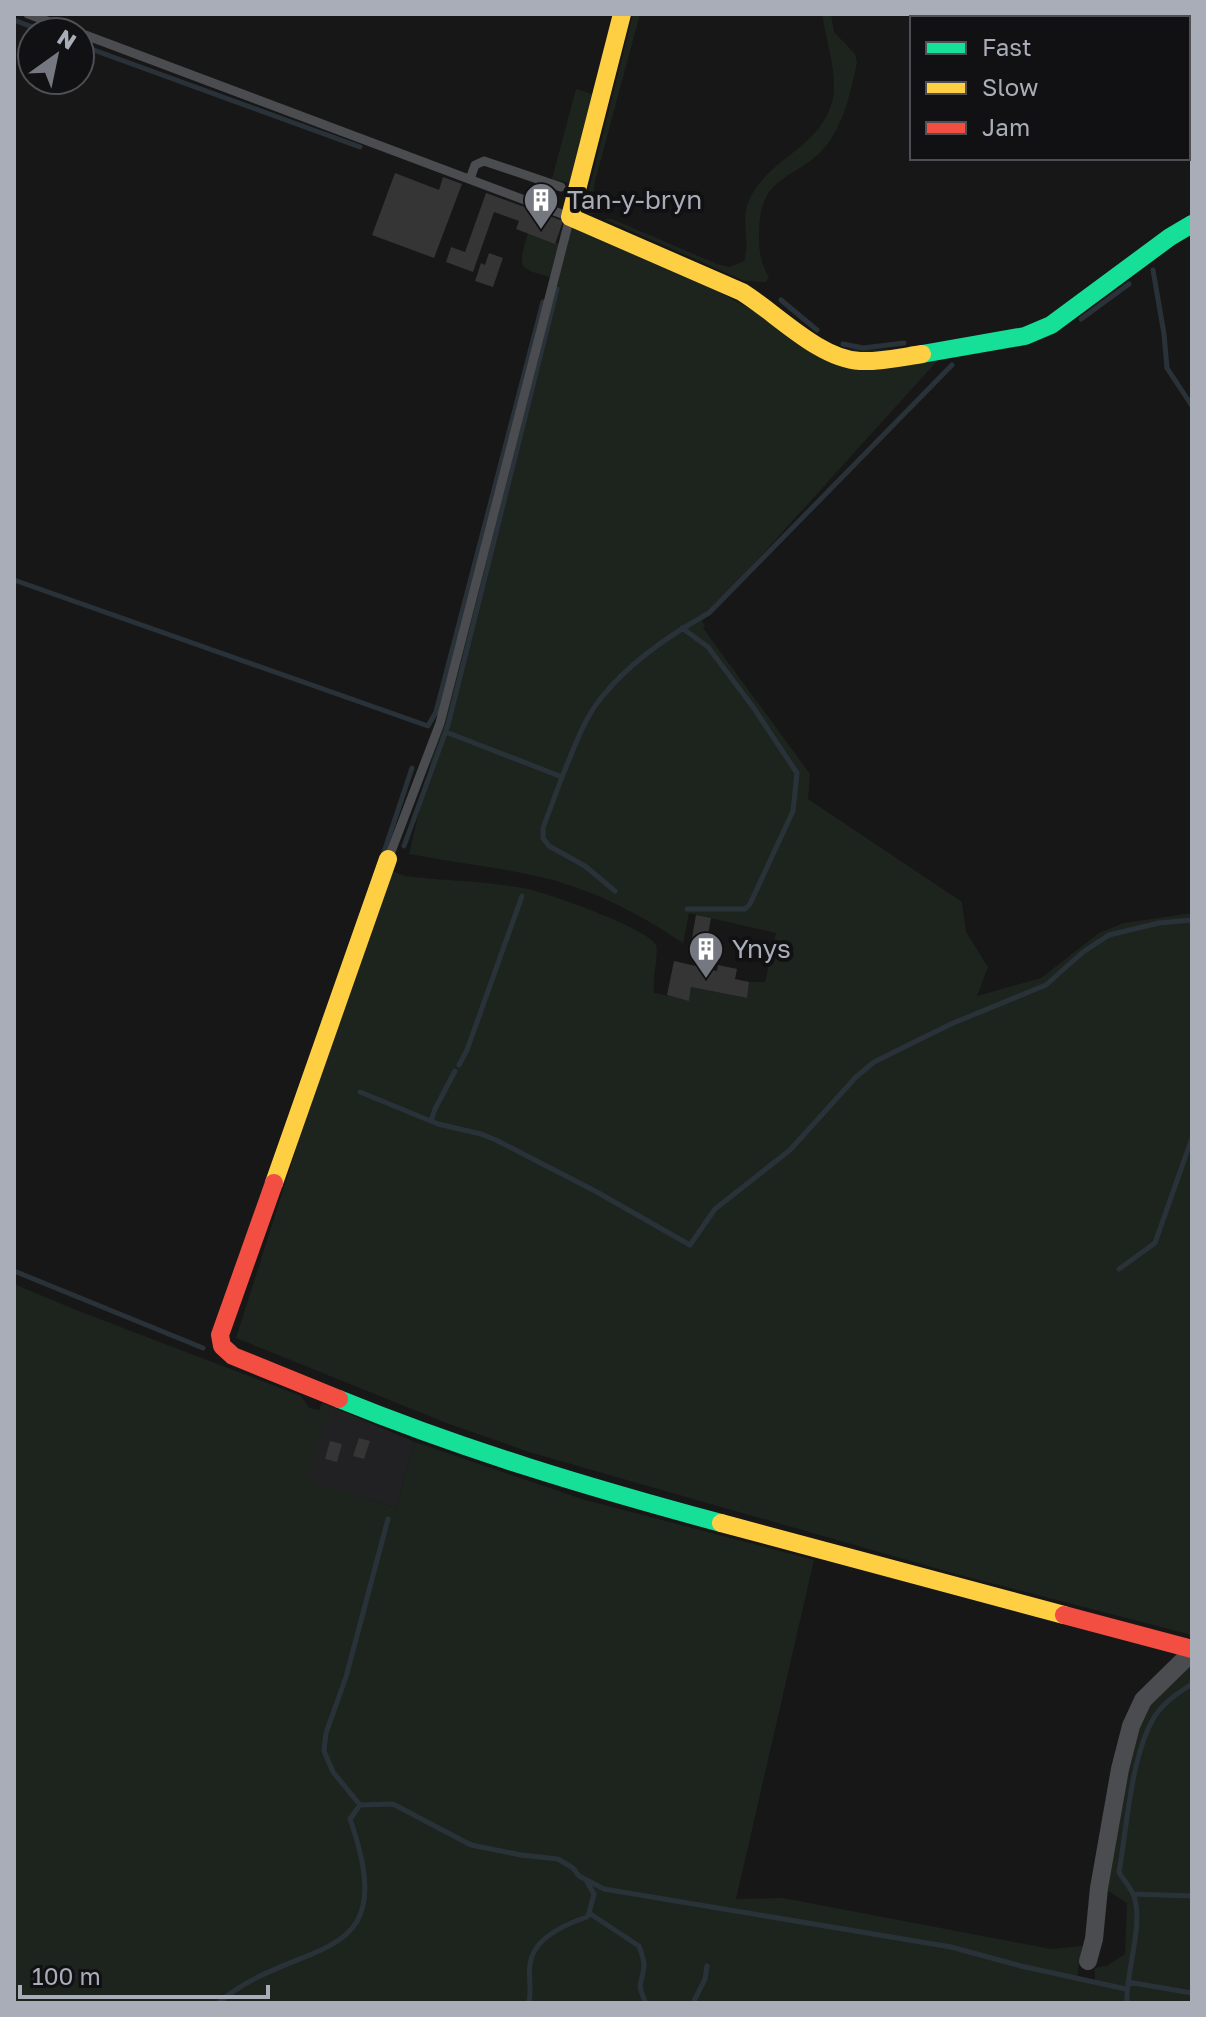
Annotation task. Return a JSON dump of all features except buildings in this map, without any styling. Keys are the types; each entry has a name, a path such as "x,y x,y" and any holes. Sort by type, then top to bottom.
{"street":[{"path":"622,14 570,217 742,292 767,307 798,333 839,357 859,361 988,344 1025,336 1051,325 1192,224"},
{"path":"388,859 290,1142 235,1288 220,1335 222,1346 233,1356 420,1432 555,1476 1192,1650 1143,1700 1131,1726 1120,1769 1088,1961"}],"lane":[{"path":"96,40 570,217 440,723 388,859"},
{"path":"470,179 475,165 484,161 561,187"}],"shaded area":[{"path":"633,14 640,14 594,185 592,208 595,214 589,214 586,201"},
{"path":"822,14 831,14 834,32 855,54 857,63 844,112 831,139 820,153 784,178 766,198 759,236 761,258 769,277 766,282 745,281 604,219 612,219 717,264 729,267 744,261 745,215 752,193 772,170 810,138 831,107 833,75"},
{"path":"1061,14 1192,14 1192,99 1190,16"},
{"path":"576,89 601,97 578,185 552,179"},
{"path":"570,217 643,250 823,349 947,350 702,621 703,628 810,774 808,799 962,902 966,932 988,967 977,996 1041,978 1099,933 1124,923 1192,913 1192,1635 956,1574 529,1452 449,1424 236,1338 321,1071 390,870 405,876 528,889 618,921 656,945 654,993 689,1000 691,987 746,998 749,982 765,982 776,933 689,913 683,943 630,911 571,886 516,872 409,854 554,278 523,266 524,245 528,233 563,245"},
{"path":"14,1284 301,1396 309,1408 319,1410 322,1403 330,1406 306,1480 396,1508 415,1442 582,1499 814,1560 736,1899 783,1898 1051,1949 1082,1946 1077,1978 1095,1981 1095,1968 1108,1965 1125,1954 1127,1903 1105,1889 1107,1865 1140,1714 1192,1659 1192,2003 14,2003"},
{"path":"330,1406 415,1442 396,1508 305,1480"}],"waterway":[{"path":"96,51 360,147"},
{"path":"1153,270 1167,368 1192,406"},
{"path":"1081,319 1129,284"},
{"path":"404,846 448,725 557,289"},
{"path":"781,300 817,330"},
{"path":"14,580 428,726 436,712 543,302"},
{"path":"843,344 863,348 904,343"},
{"path":"446,732 562,777 589,716 612,685 651,650 709,613 952,365"},
{"path":"682,628 708,647 797,773 793,811 750,904 745,909 687,909"},
{"path":"384,852 412,768"},
{"path":"562,777 543,828 543,838 549,846 585,866 615,891"},
{"path":"459,1065 522,896"},
{"path":"360,1092 438,1124 496,1140 690,1245 715,1209 790,1150 856,1077 874,1062 951,1024 1046,985 1083,952 1109,935 1159,923 1192,920"},
{"path":"431,1121 455,1071"},
{"path":"1119,1269 1155,1243 1192,1138"},
{"path":"14,1271 203,1348"},
{"path":"360,1805 333,1772 324,1751 326,1733 346,1677 388,1519"},
{"path":"1127,2003 1137,1918 1132,1891 1119,1872 1135,1770 1155,1716 1167,1702 1192,1684"},
{"path":"218,2003 249,1982 335,1943 353,1927 364,1903 363,1868 350,1819 360,1805 393,1804 471,1845 558,1859 573,1868 579,1876 604,1889 951,1947 1126,1989"},
{"path":"587,1882 594,1894 589,1913 639,1946 644,1965 640,1986 646,2003"},
{"path":"1133,1894 1192,1896"},
{"path":"529,2003 530,1964 537,1947 552,1933 587,1917 589,1913"},
{"path":"693,2003 705,1979 707,1966"},
{"path":"1128,1982 1192,1993"}],"traffic: fast":[{"path":"922,354 1025,336 1051,325 1192,224"},
{"path":"339,1399 528,1467 721,1523"}],"traffic: slow":[{"path":"622,14 570,217 742,292 798,334 829,352 860,361 922,354"},
{"path":"274,1183 388,859"},
{"path":"721,1523 1064,1615"}],"traffic: jam":[{"path":"274,1183 220,1335 222,1346 233,1356 339,1399"},
{"path":"1064,1615 1192,1649"}],"place":[{"name":"Tan-y-bryn","path":"541,231"},
{"name":"Ynys","path":"706,980"}]}
